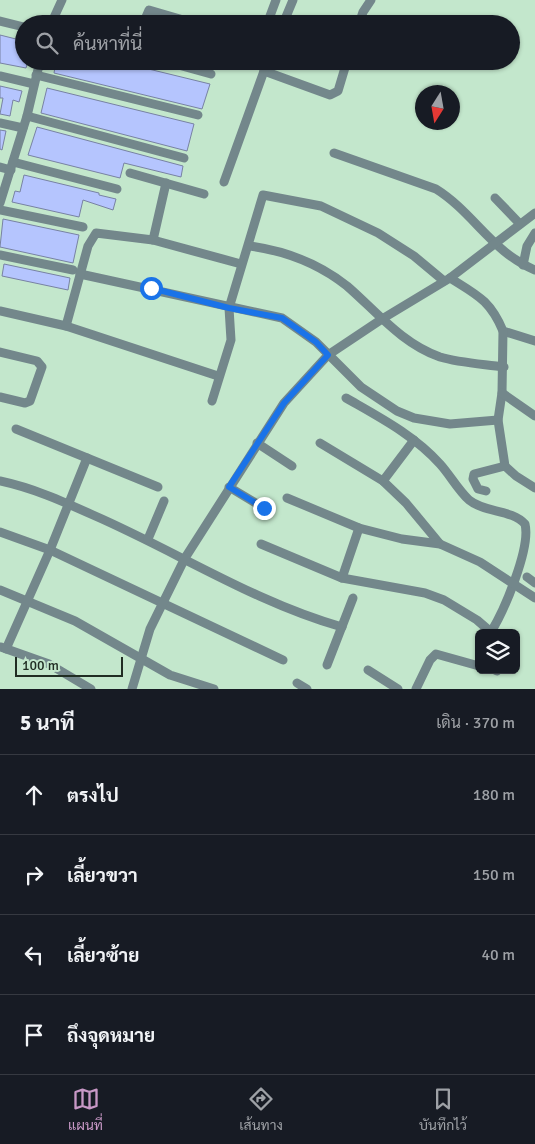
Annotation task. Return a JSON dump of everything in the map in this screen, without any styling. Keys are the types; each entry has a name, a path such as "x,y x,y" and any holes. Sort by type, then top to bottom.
{"street":[{"path":"55,15 62,0"},
{"path":"270,15 276,0"},
{"path":"287,15 293,0"},
{"path":"362,15 371,0"},
{"path":"147,15 149,10 166,15"},
{"path":"0,21 15,25"},
{"path":"0,203 24,128 38,70"},
{"path":"197,70 211,74"},
{"path":"224,182 264,71 334,94 338,91 344,70"},
{"path":"0,76 35,80 198,115"},
{"path":"27,116 184,158"},
{"path":"0,123 24,128"},
{"path":"334,153 436,189 450,198 493,244 522,265 535,270"},
{"path":"0,167 12,166 117,189"},
{"path":"130,173 204,194"},
{"path":"152,240 166,184"},
{"path":"212,401 218,376 231,340 229,308 241,264 250,246 264,195 321,206 378,233 447,280 487,303 494,310 504,330 504,367 498,420 505,466 516,476 535,488"},
{"path":"495,198 520,224"},
{"path":"0,210 84,227"},
{"path":"132,689 140,657 162,603 185,558 284,403 328,355 382,319 447,280 535,213"},
{"path":"66,326 76,272 96,233 152,240 241,264"},
{"path":"522,265 527,246 535,233"},
{"path":"250,246 278,250 326,271 408,340 440,356 504,367"},
{"path":"0,255 229,308 282,318 316,342 361,387 397,411 414,418 450,424 498,420"},
{"path":"0,311 66,326 218,376"},
{"path":"504,330 535,341"},
{"path":"0,352 37,361 42,367 30,401 25,403 0,397"},
{"path":"502,393 535,416"},
{"path":"346,398 414,440 440,464 469,500 512,516 525,524 527,536 514,583 494,629"},
{"path":"16,429 158,487"},
{"path":"383,481 414,440"},
{"path":"257,443 292,466"},
{"path":"320,444 383,481 406,502 440,544"},
{"path":"87,458 50,550 3,648 49,664 91,689"},
{"path":"486,492 478,489 473,479 474,474 505,466"},
{"path":"0,481 25,486 69,504 148,539 304,616 342,627"},
{"path":"229,487 264,508"},
{"path":"287,498 359,528 440,544 480,562 535,598"},
{"path":"148,539 164,501"},
{"path":"413,540 421,537 424,526"},
{"path":"342,578 359,528"},
{"path":"0,532 50,550 283,660"},
{"path":"261,544 342,578 425,593 444,600 477,620 487,629"},
{"path":"0,590 75,621 173,676 214,689"},
{"path":"327,665 353,598"},
{"path":"416,689 430,660 436,654 475,665"},
{"path":"368,670 398,689"},
{"path":"297,682 307,689"}],"building":[{"path":"0,35 15,39 15,66 0,63"},
{"path":"54,70 153,70 210,84 202,109 54,73"},
{"path":"0,86 22,91 19,102 13,100 10,116 0,114 3,98 0,98"},
{"path":"47,88 194,124 187,151 41,113"},
{"path":"37,127 183,166 181,177 124,163 120,178 28,155"},
{"path":"0,130 6,131 2,150 0,149"},
{"path":"24,175 99,193 99,195 116,199 113,210 83,200 79,217 12,202 15,191 20,192"},
{"path":"3,219 79,235 73,263 0,247"},
{"path":"4,264 70,278 68,290 2,276"}],"route":[{"path":"151,288 229,308 282,318 316,342 328,355 284,403 229,487 264,508"}]}
